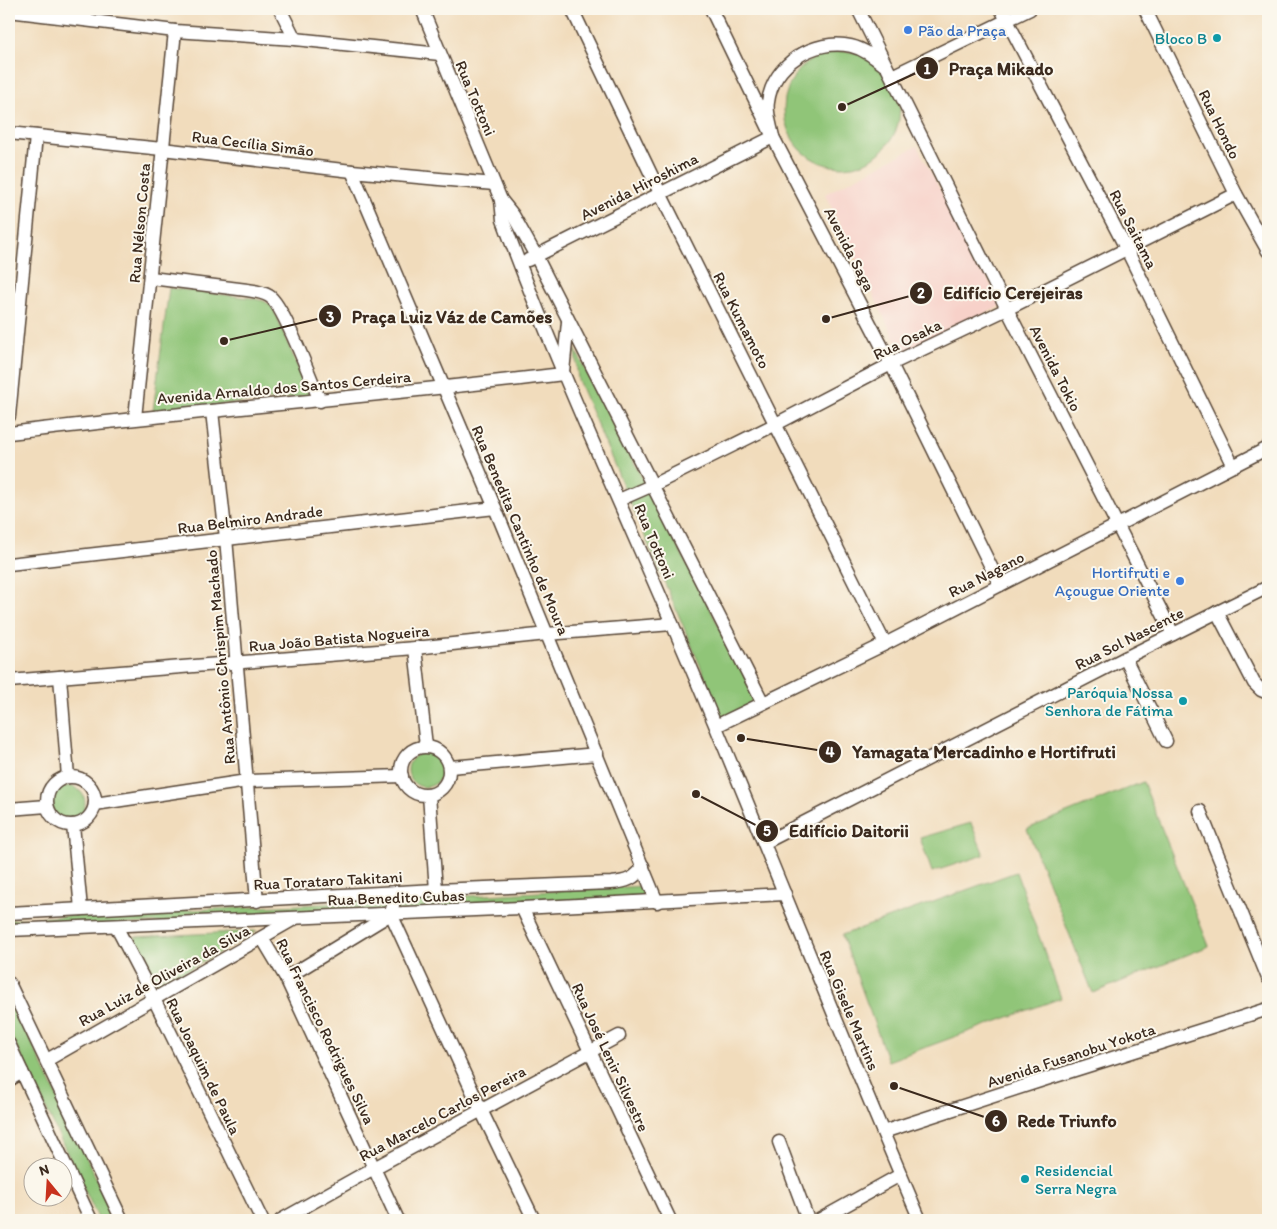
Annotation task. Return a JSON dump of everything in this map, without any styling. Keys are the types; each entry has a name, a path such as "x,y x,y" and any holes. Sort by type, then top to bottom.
{"street":[{"path":"280,9 295,39"},
{"name":"Rua Tottoni","path":"422,9 501,200 513,215 536,256 763,702"},
{"name":"Rua Kumamoto","path":"572,9 660,193 885,644"},
{"name":"Avenida Saga","path":"712,9 773,136 891,364 1000,585"},
{"name":"Avenida Tokio","path":"858,9 1007,309 1173,634"},
{"path":"773,136 767,103 775,80 790,62 810,49 828,45 851,46 873,55 889,71 1004,14 1030,9"},
{"name":"Rua Hondo","path":"1145,9 1236,194 1268,251"},
{"path":"9,11 175,31 295,39 440,54"},
{"name":"Rua Saitama","path":"1004,14 1127,250 1233,466"},
{"name":"Rua Nélson Costa","path":"135,418 151,278 162,149 175,31"},
{"name":"Rua Cecília Simão","path":"9,133 352,172 494,184"},
{"path":"9,416 36,136"},
{"name":"Avenida Hiroshima","path":"520,264 773,136"},
{"name":"Rua Benedita Cantinho de Moura","path":"352,172 495,508 657,902"},
{"name":"Rua Osaka","path":"620,500 776,424 891,364 1127,250 1236,194"},
{"name":"Rua Tottoni","path":"501,200 503,220 563,374 620,500 785,894"},
{"path":"151,278 247,290 270,296 281,309 320,401"},
{"path":"563,374 568,322"},
{"name":"Avenida Arnaldo dos Santos Cerdeira","path":"9,433 135,418 320,401 563,374"},
{"name":"Rua Antônio Chrispim Machado","path":"212,411 226,538 257,900"},
{"name":"Rua Nagano","path":"716,726 885,644 1268,448"},
{"name":"Rua Belmiro Andrade","path":"9,564 495,508"},
{"name":"Rua Sol Nascente","path":"764,843 1268,587"},
{"path":"1217,612 1254,683 1261,690 1268,693"},
{"name":"Rua João Batista Nogueira","path":"9,681 415,648 547,634 672,624"},
{"path":"415,648 426,746"},
{"path":"1125,658 1166,741"},
{"path":"60,677 68,777"},
{"path":"426,746 440,751 446,757 450,767 450,774 446,784 440,790 428,795 418,794 410,790 402,776 402,766 405,758 410,752 426,746"},
{"path":"450,767 597,754"},
{"path":"95,804 247,781 402,776"},
{"path":"68,777 78,778 91,788 95,804 86,820 72,825 63,824 50,814 47,806 47,796 50,788 56,782 68,777"},
{"path":"428,795 436,890"},
{"path":"9,809 47,806"},
{"path":"1200,811 1268,978"},
{"path":"72,825 81,909"},
{"name":"Rua Torataro Takitani","path":"9,913 436,890 611,883 629,880 640,872 643,866"},
{"path":"611,883 614,889 611,904"},
{"path":"396,892 391,914 534,1220"},
{"name":"Rua Benedito Cubas","path":"9,930 657,902 785,894"},
{"name":"Rua Gisele Martins","path":"785,894 920,1220"},
{"name":"Rua José Lenir Silvestre","path":"522,908 670,1220"},
{"path":"286,978 391,914"},
{"name":"Rua Luiz de Oliveira da Silva","path":"47,1060 296,918"},
{"name":"Rua Joaquim de Paula","path":"116,926 154,999 262,1220"},
{"name":"Rua Francisco Rodrigues Silva","path":"262,938 286,978 398,1220"},
{"path":"9,983 122,1220"},
{"name":"Avenida Fusanobu Yokota","path":"883,1132 1268,1010"},
{"name":"Rua Marcelo Carlos Pereira","path":"281,1220 620,1036"},
{"path":"9,1044 91,1220"},
{"path":"9,1080 22,1072"},
{"path":"779,1142 808,1220"},
{"path":"819,1220 900,1175"}],"shaded area":[{"path":"917,146 1002,305 903,357 825,194"}],"green space":[{"path":"842,51 864,56 883,68 895,87 900,109 895,131 883,150 864,162 842,167 820,162 801,150 789,131 784,109 789,87 801,68 820,56"},
{"path":"169,288 251,298 264,301 272,306 310,396 153,411"},
{"path":"575,349 758,701 723,719 578,380"},
{"path":"425,753 437,758 442,770 437,782 425,787 413,782 408,770 413,758"},
{"path":"1143,782 1209,946 1093,993 1027,829"},
{"path":"68,786 80,791 85,803 80,815 68,820 56,815 51,803 56,791"},
{"path":"971,823 984,855 932,872 920,838"},
{"path":"1016,872 1061,998 888,1061 842,935"},
{"path":"643,886 647,895 588,901 9,930 9,920 79,915 366,902"},
{"path":"257,931 158,987 134,937"},
{"path":"9,995 116,1220 99,1220 72,1163 72,1156 69,1156 9,1031"}],"place":[{"name":"Pão da Praça","path":"908,30"},
{"name":"Bloco B","path":"1217,38"},
{"name":"Praça Mikado","path":"842,107"},
{"name":"Edifício Cerejeiras","path":"826,319"},
{"name":"Praça Luiz Váz de Camões","path":"224,341"},
{"name":"Hortifruti e Açougue Oriente","path":"1180,581"},
{"name":"Paróquia Nossa Senhora de Fátima","path":"1183,701"},
{"name":"Yamagata Mercadinho e Hortifruti","path":"741,738"},
{"name":"Edifício Daitorii","path":"696,794"},
{"name":"Rede Triunfo","path":"894,1086"},
{"name":"Residencial Serra Negra","path":"1025,1179"}]}
